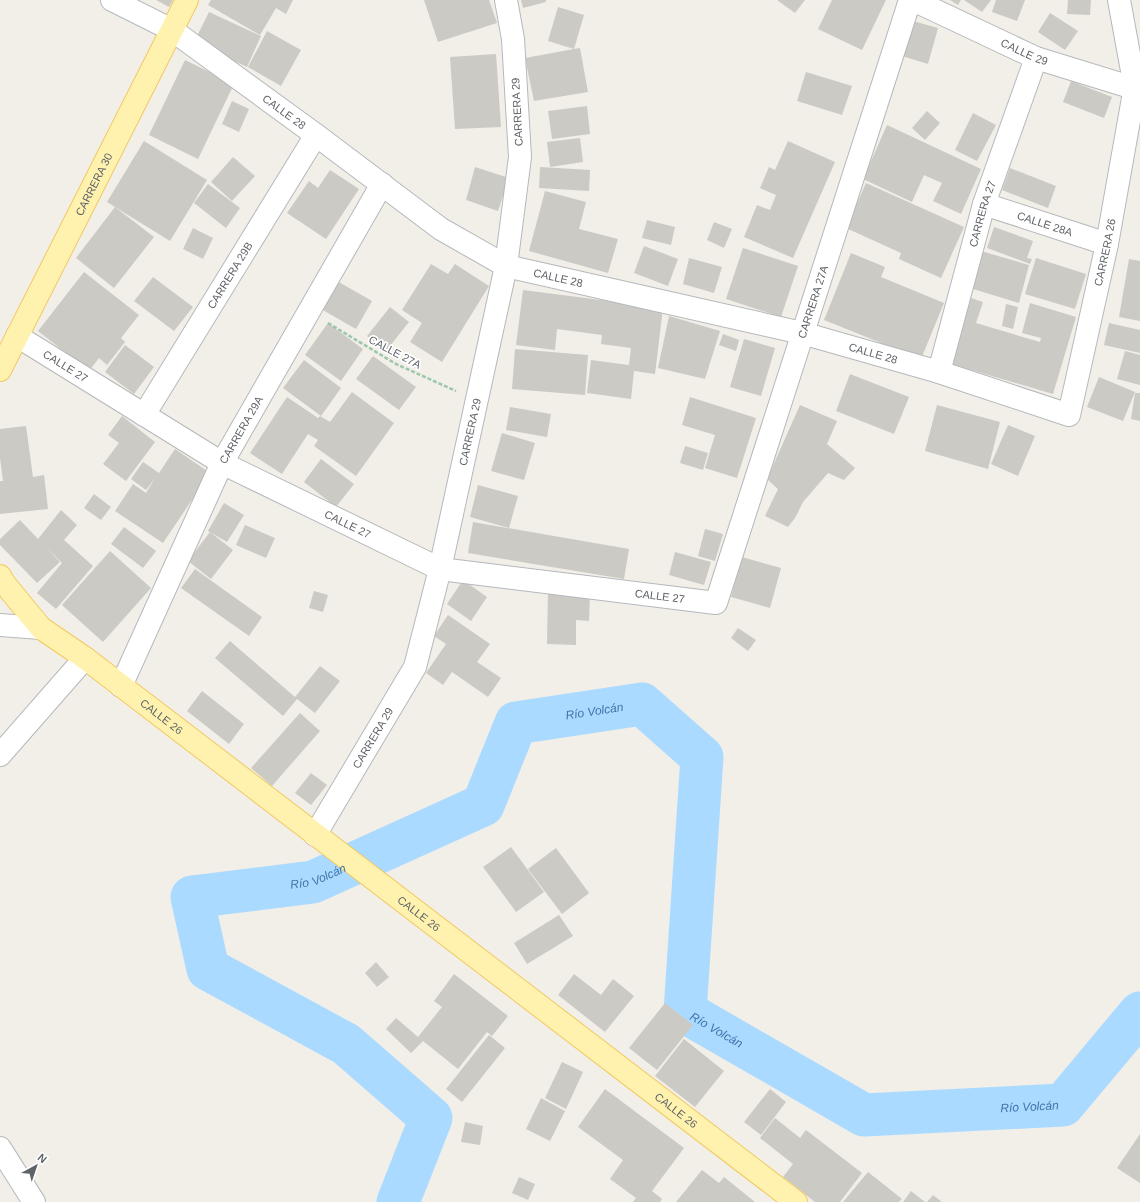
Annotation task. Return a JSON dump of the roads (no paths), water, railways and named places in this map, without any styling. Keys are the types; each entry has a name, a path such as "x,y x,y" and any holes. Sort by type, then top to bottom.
{"main road":[{"name":"CARRERA 30","path":"0,370 187,0"},
{"name":"CALLE 26","path":"0,576 41,628 85,658 796,1202"}],"street":[{"name":"CALLE 28","path":"112,0 172,30 316,135 441,229 506,266 802,333 939,372 1069,415"},
{"name":"CARRERA 29","path":"321,839 415,667 440,569 506,266 520,157 513,39 506,0"},
{"name":"CARRERA 27A","path":"716,603 910,0"},
{"name":"CALLE 29","path":"913,0 1036,58 1137,89"},
{"path":"1119,0 1137,89"},
{"name":"CARRERA 27","path":"939,372 984,204 1036,58"},
{"name":"CARRERA 26","path":"1069,415 1106,244 1137,89"},
{"name":"CARRERA 29B","path":"144,415 316,135"},
{"name":"CARRERA 29A","path":"121,686 222,463 382,184"},
{"name":"CALLE 28A","path":"984,204 1106,244"},
{"name":"CALLE 27","path":"17,336 222,463 440,569 716,603"},
{"path":"0,624 41,628"},
{"path":"0,755 85,658"},
{"path":"0,1148 34,1202"}],"waterway":[{"name":"Río Volcán","path":"398,1202 431,1118 346,1044 208,969 192,897 313,882 483,805 516,723 642,704 702,757 685,1012 864,1115 1063,1105 1140,1013"}]}
